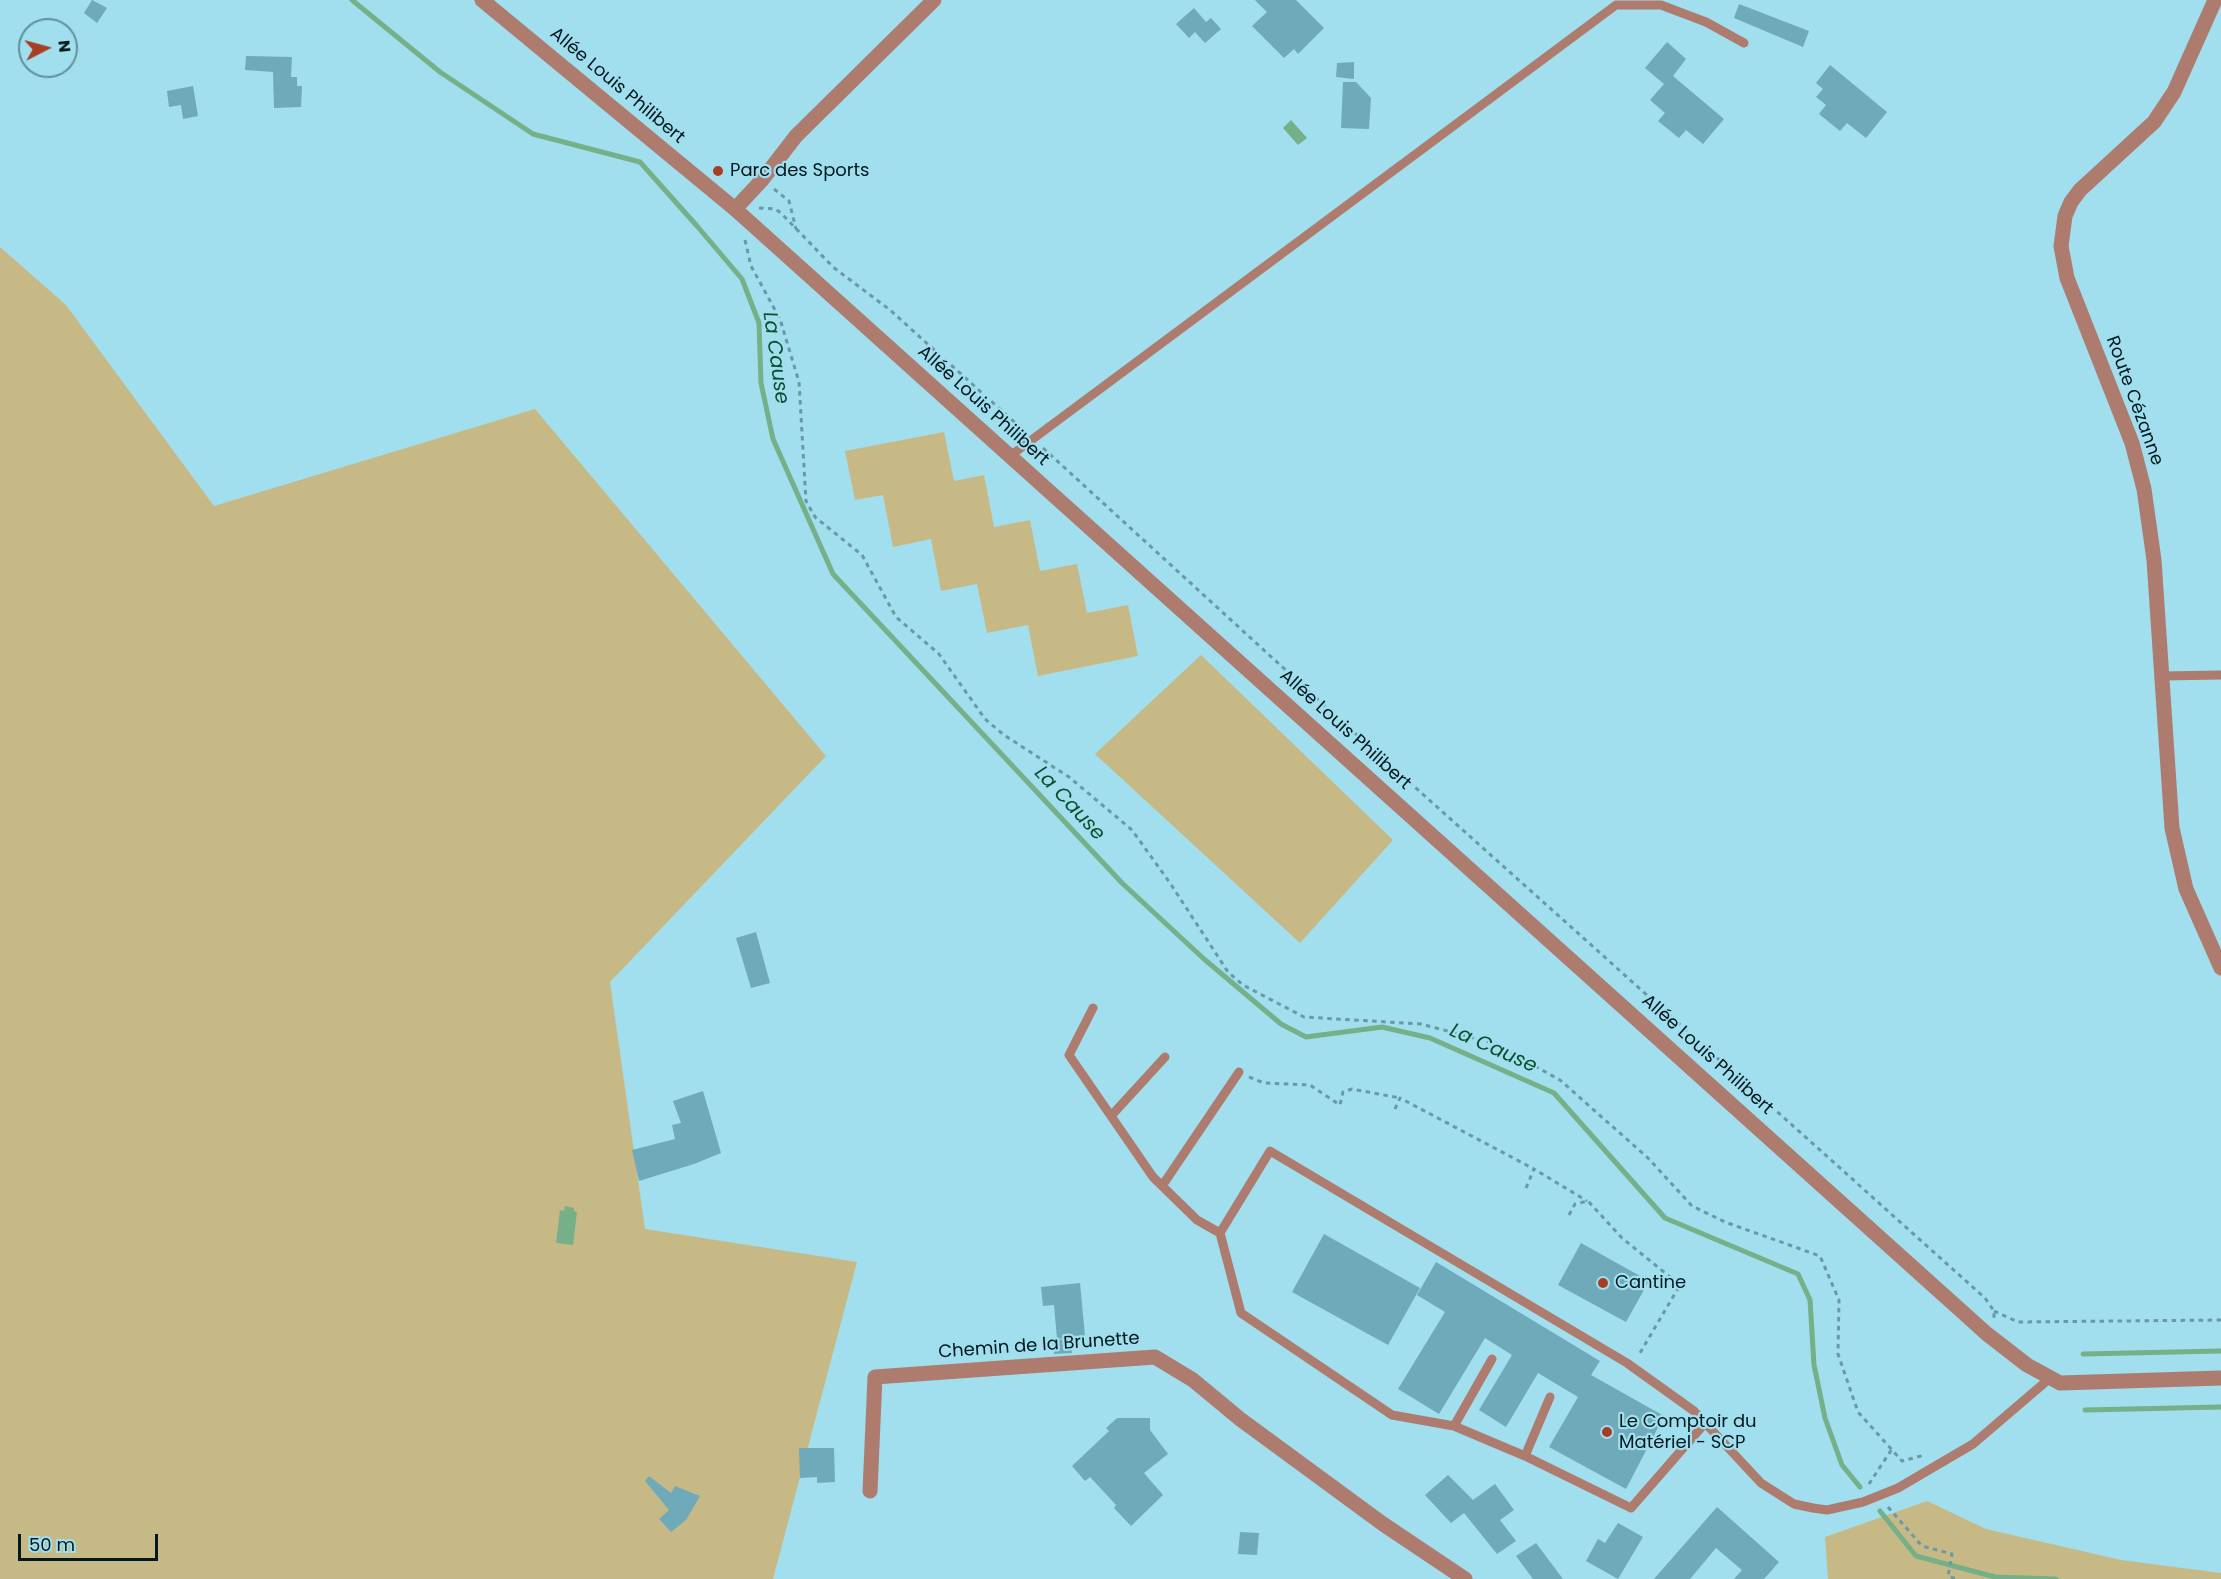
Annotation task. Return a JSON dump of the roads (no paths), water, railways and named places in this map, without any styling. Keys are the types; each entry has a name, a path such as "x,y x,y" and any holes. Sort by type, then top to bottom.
{"street":[{"name":"Allée Louis Philibert","path":"483,0 739,204 1010,456 1987,1334 2049,1379 2072,1383 2221,1378"},
{"path":"739,204 762,180 796,136 933,0"},
{"name":"Route Cézanne","path":"2215,0 2174,92 2161,112 2129,146 2080,190 2065,216 2061,246 2067,278 2132,443 2144,489 2152,536 2170,807 2175,849 2193,909 2221,968"},
{"name":"Chemin de la Brunette","path":"870,1491 875,1377 1155,1357 1193,1380 1240,1419 1383,1524 1465,1579"}],"lane":[{"path":"1010,456 1617,5 1661,5 1706,22 1744,43"},
{"path":"2163,676 2221,675"},
{"path":"1094,1008 1068,1055 1162,1186 1197,1220 1220,1233 1241,1313 1392,1415 1454,1426 1525,1456 1631,1508 1706,1422"},
{"path":"1111,1116 1165,1057"},
{"path":"1162,1186 1239,1072"},
{"path":"1220,1233 1270,1151 1627,1363 1676,1397 1706,1422 1761,1484 1794,1504 1827,1510 1863,1502 1898,1488 1939,1465 1973,1444 2049,1379"},
{"path":"1454,1426 1492,1359"},
{"path":"1525,1456 1550,1397"}],"waterway":[{"name":"La Cause","path":"352,0 440,72 533,134 640,162 697,226 742,279 759,323 761,383 773,439 833,574 1122,883 1204,959 1281,1024 1306,1037 1382,1027 1430,1038 1554,1093 1665,1218 1798,1274 1810,1300 1814,1365 1825,1418 1842,1465 1860,1487"},
{"path":"2083,1354 2221,1351"},
{"path":"2085,1410 2221,1407"},
{"name":"La Cause","path":"1880,1511 1916,1556 1995,1577 2056,1579"}],"place":[{"name":"Parc des Sports","path":"718,171"},
{"name":"Cantine","path":"1603,1283"},
{"name":"Le Comptoir du Matériel - SCP","path":"1607,1432"}]}
